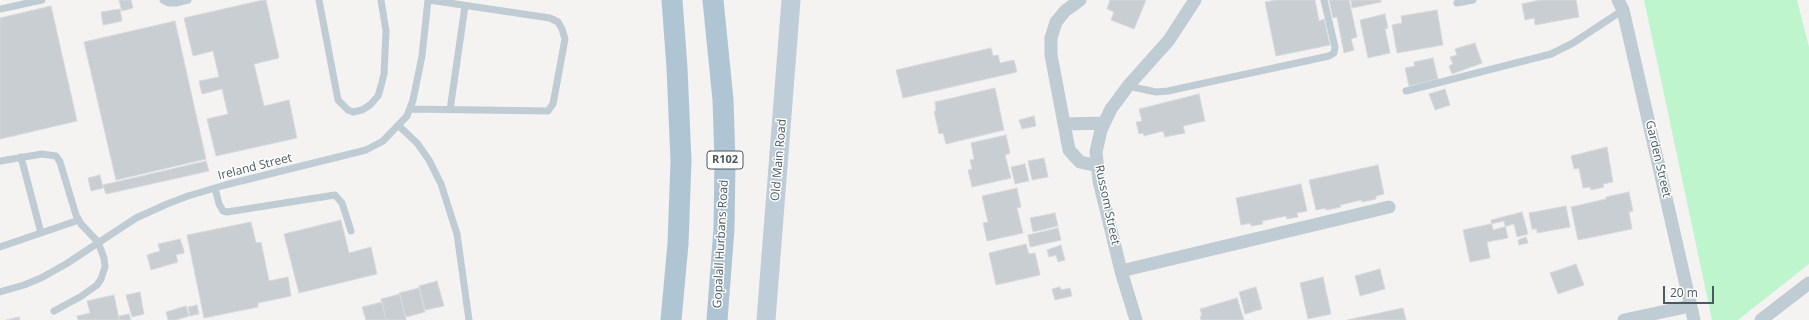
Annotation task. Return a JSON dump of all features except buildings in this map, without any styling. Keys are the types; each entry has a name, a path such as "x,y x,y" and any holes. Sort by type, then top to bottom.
{"main road":[{"path":"671,320 678,244 681,161 672,0"},
{"name":"Gopalall Hurbans Road","path":"713,0 723,100 725,161 724,229 717,320"}],"street":[{"name":"Old Main Road","path":"766,320 791,0"},
{"path":"1080,0 1065,11 1056,22 1051,38 1050,55 1071,153 1080,162 1098,166"},
{"name":"Russom Street","path":"1136,320 1121,271 1099,180 1096,152 1104,123 1111,109 1128,86 1168,40 1195,0"},
{"name":"Garden Street","path":"1620,5 1694,320"},
{"path":"1065,124 1104,123"},
{"path":"1121,271 1390,207"},
{"path":"1761,320 1809,283"},
{"path":"1624,320 1690,306"}],"lane":[{"path":"0,9 42,0"},
{"path":"163,0 169,3 176,3 188,0"},
{"path":"320,0 338,100 348,110 353,112 362,110 370,105 378,96 384,74 386,31 381,0"},
{"path":"410,109 548,111 553,104 565,39 558,22 550,18 429,0"},
{"name":"Ireland Street","path":"0,292 41,278 66,264 136,218 188,196 366,150 383,142 407,116 414,100 422,56 429,0"},
{"path":"1128,86 1156,92 1168,91 1329,56 1334,53 1336,47 1324,0"},
{"path":"1457,3 1473,0"},
{"path":"1406,91 1529,61 1551,54 1573,43 1620,5"},
{"path":"450,110 465,6"},
{"path":"399,126 417,143 429,160 441,184 457,234 469,320"},
{"path":"0,162 22,156 54,154 59,159 79,220 98,242 104,262 101,279 80,297 54,311"},
{"path":"22,156 41,233"},
{"path":"215,188 219,204 223,211 227,212 335,196 342,203 351,231"},
{"path":"0,247 79,220"}],"green space":[{"path":"1644,0 1797,0 1809,47 1809,264 1738,320 1712,320"}]}
